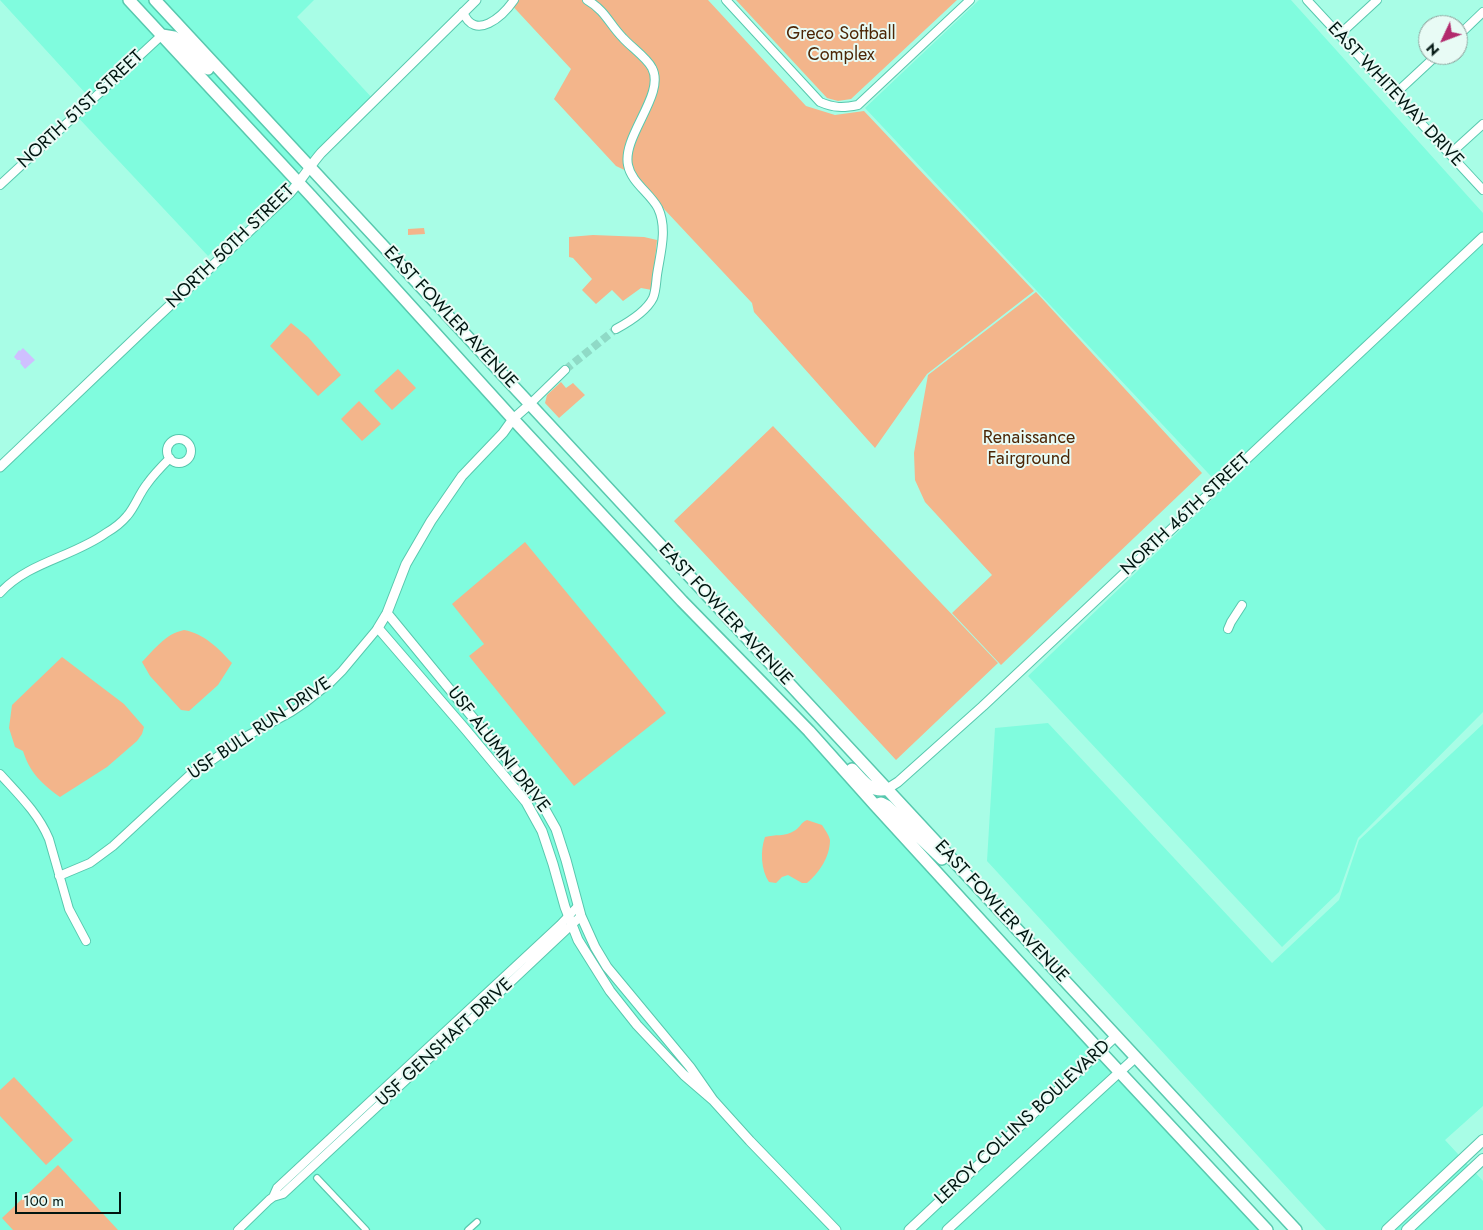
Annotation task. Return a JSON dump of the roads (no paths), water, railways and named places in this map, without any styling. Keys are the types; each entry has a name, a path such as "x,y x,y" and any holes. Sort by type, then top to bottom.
{"main road":[{"name":"EAST FOWLER AVENUE","path":"129,0 682,600 809,731 875,806 1267,1230"},
{"path":"144,0 157,1"},
{"name":"EAST FOWLER AVENUE","path":"157,1 1296,1230"},
{"path":"162,35 174,37 184,44 219,81 262,116"},
{"path":"809,731 822,740 874,790 881,791 887,789"},
{"path":"875,806 882,804 888,806 946,863 966,874"},
{"path":"1386,1230 1483,1140"},
{"path":"1407,1230 1483,1159"}],"street":[{"name":"NORTH 50TH STREET","path":"0,467 299,183 320,153 476,0"},
{"path":"463,12 472,25 479,26 490,23 514,0"},
{"path":"587,0 602,11 619,34 653,69 652,95 635,134 627,162 630,172 658,208 662,223 657,276 653,297 648,305 630,322 616,329"},
{"path":"726,0 820,102 830,106 845,108 858,104 970,0"},
{"name":"EAST WHITEWAY DRIVE","path":"1307,0 1483,190"},
{"path":"1339,35 1377,0"},
{"path":"1468,26 1483,12"},
{"name":"NORTH 51ST STREET","path":"0,185 162,35"},
{"path":"1395,94 1426,65"},
{"path":"1450,154 1483,124"},
{"name":"NORTH 46TH STREET","path":"887,789 898,782 983,706 1483,237"},
{"path":"530,404 565,370"},
{"name":"USF BULL RUN DRIVE","path":"59,876 90,863 113,846 193,772 245,737 291,712 331,682 378,628 387,613 406,564 431,521 462,476 530,404"},
{"path":"0,593 18,577 34,568 84,547 127,517 146,485 170,458"},
{"path":"1228,629 1242,605"},
{"name":"USF ALUMNI DRIVE","path":"387,613 538,797 556,830 581,916 595,947 607,967 690,1067 713,1100"},
{"name":"USF ALUMNI DRIVE","path":"378,628 526,802 542,831 570,920 581,947 599,975 632,1018 684,1075 713,1100 836,1230"},
{"path":"0,774 39,818 49,839 69,909 86,941"},
{"path":"570,920 578,906"},
{"name":"USF GENSHAFT DRIVE","path":"238,1230 273,1197 283,1194 306,1167 570,920 581,916"},
{"name":"LEROY COLLINS BOULEVARD","path":"909,1230 1116,1036"},
{"name":"LEROY COLLINS BOULEVARD","path":"947,1230 1136,1057"},
{"path":"316,1178 366,1230"},
{"path":"468,1230 477,1222"}],"tunnel":[{"path":"565,370 616,329"}],"park label":[{"name":"Greco Softball Complex","path":"841,45"},
{"name":"Renaissance Fairground","path":"1029,449"}]}
